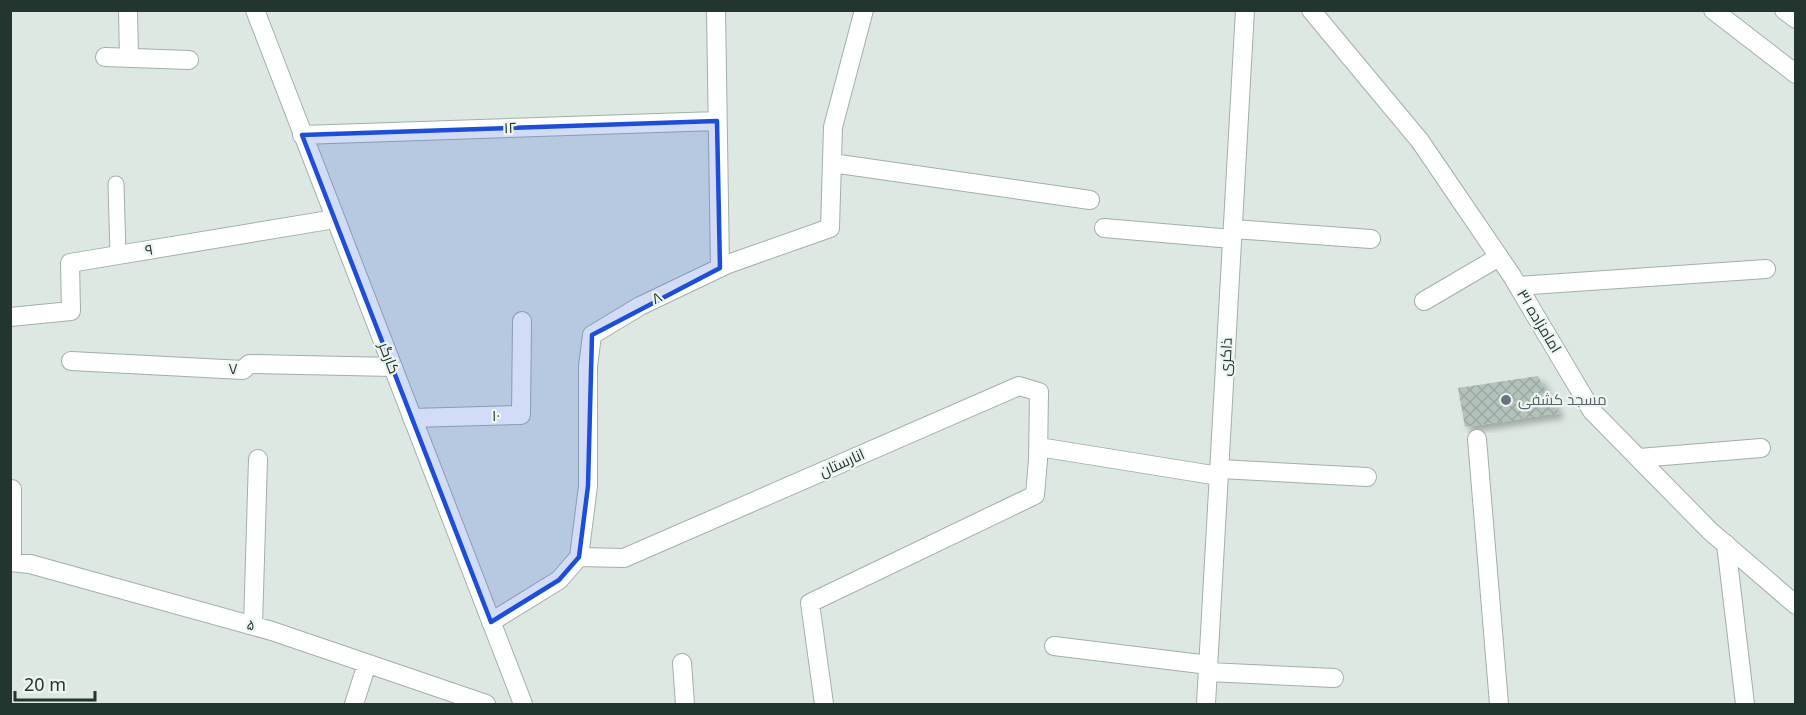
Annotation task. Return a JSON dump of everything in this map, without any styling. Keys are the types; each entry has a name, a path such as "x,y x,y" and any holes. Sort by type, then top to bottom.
{"street":[{"path":"128,10 129,58"},
{"name":"کارگر","path":"255,10 523,705"},
{"path":"716,10 720,268"},
{"name":"۸","path":"579,557 588,486 588,366 592,335 640,306 720,268 830,228 833,127 864,10"},
{"name":"ذاکری","path":"1206,705 1245,10"},
{"name":"امامزاده ۳۱","path":"1311,10 1420,141 1518,286 1592,411 1726,544 1796,605"},
{"path":"1713,10 1796,74"},
{"path":"105,57 189,60"},
{"name":"۱۲","path":"302,135 717,121"},
{"path":"832,163 1090,200"},
{"name":"۹","path":"10,317 71,311 70,263 335,219"},
{"path":"1104,228 1371,239"},
{"path":"1424,301 1499,257"},
{"path":"1518,286 1766,269"},
{"name":"۱۰","path":"412,418 521,415 522,321"},
{"name":"۷","path":"71,361 243,370 249,364 393,367"},
{"name":"انارستان","path":"579,557 624,558 1019,386 1039,392 1039,454"},
{"path":"1477,439 1499,705"},
{"path":"1639,458 1761,447"},
{"path":"824,705 810,603 1035,495 1039,454 1220,473 1367,477"},
{"path":"253,626 258,459"},
{"path":"11,562 12,489"},
{"path":"1726,544 1745,705"},
{"path":"491,622 559,580 579,557"},
{"name":"۵","path":"11,562 30,564 253,626 486,705"},
{"path":"1054,646 1208,668 1334,678"},
{"path":"682,663 685,705"},
{"path":"354,705 367,664"}],"lane":[{"path":"116,184 118,255"}],"highlighted area":[{"path":"717,121 720,268 592,335 588,486 579,557 559,580 491,622 434,473 302,135"}],"building":[{"name":"مسجد کشفی","path":"1538,376 1559,413 1465,427 1458,388"}],"place":[{"name":"مسجد کشفی","path":"1506,400"}]}
